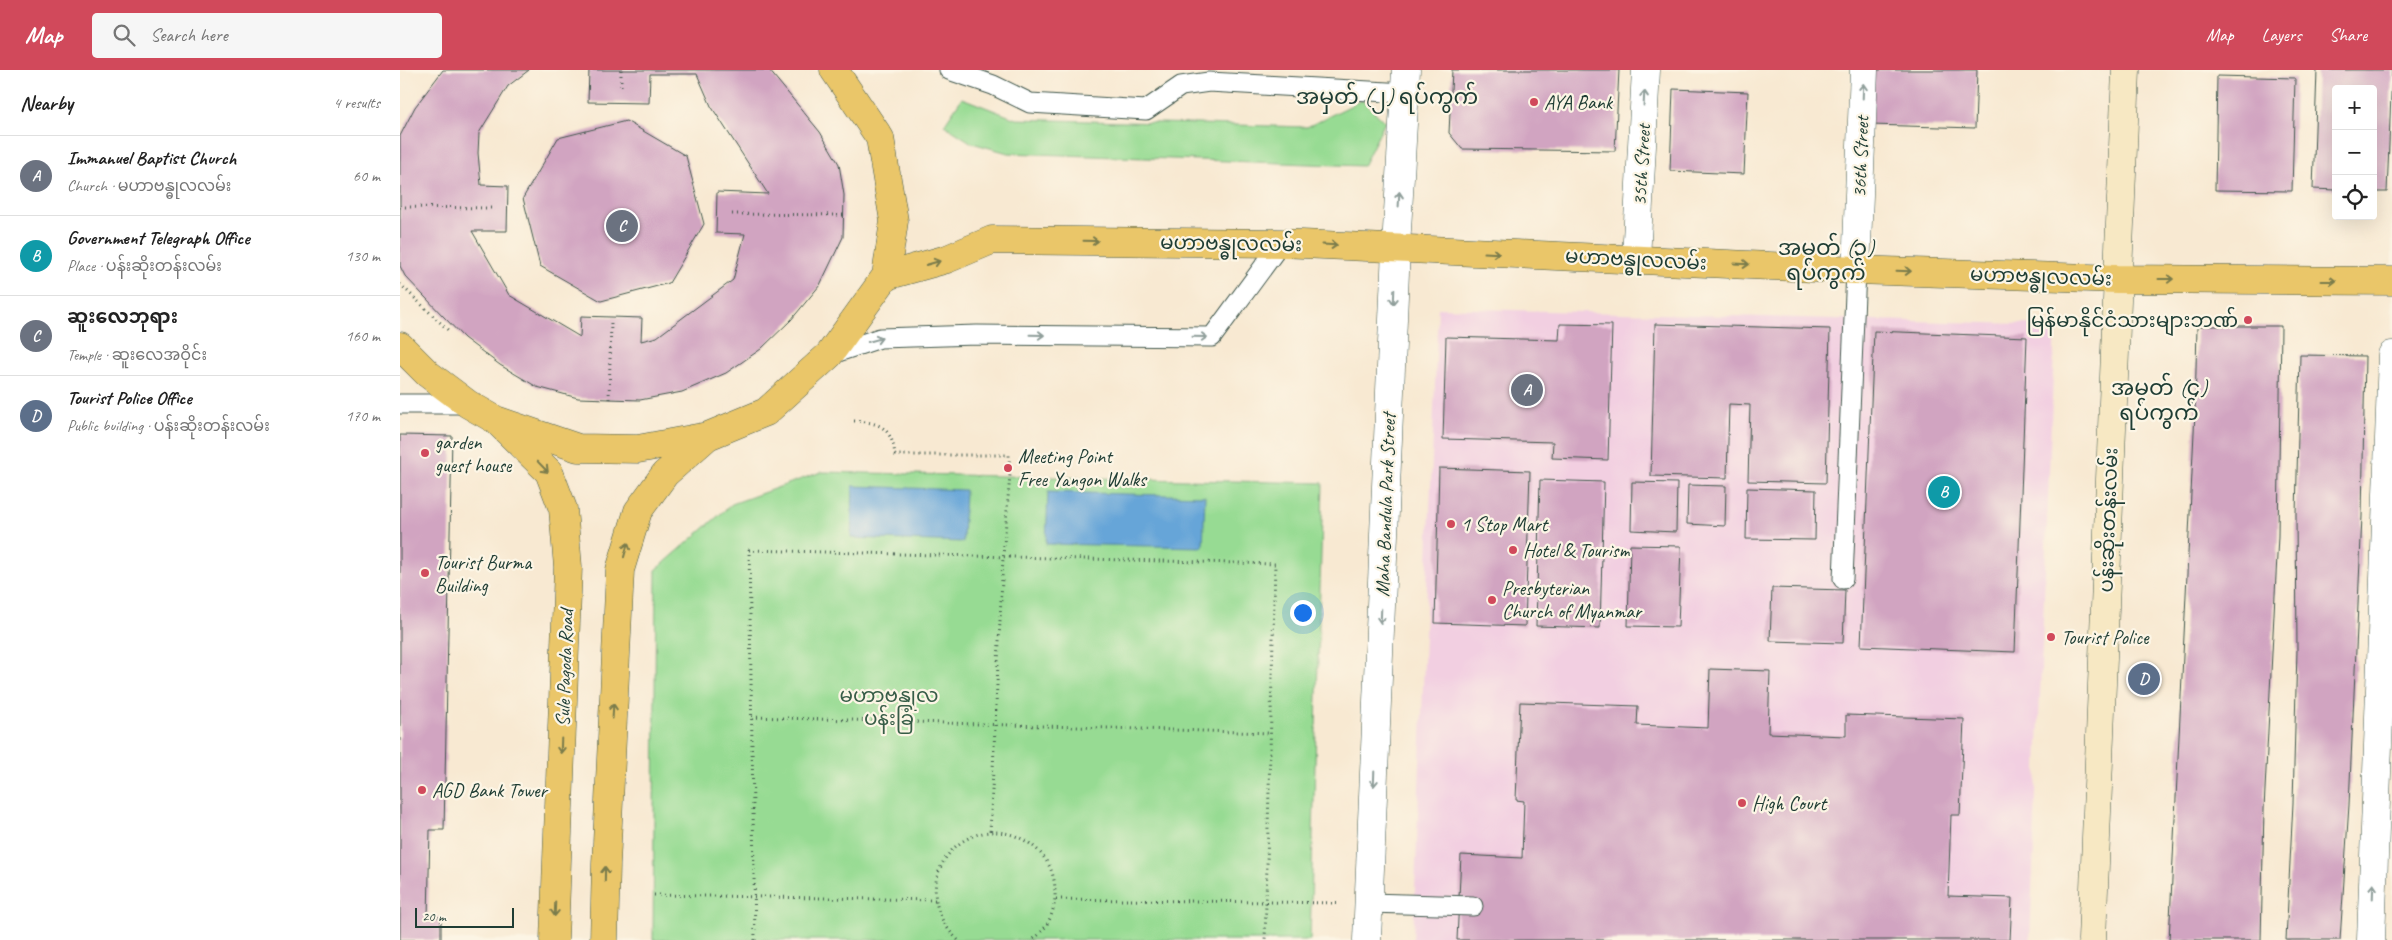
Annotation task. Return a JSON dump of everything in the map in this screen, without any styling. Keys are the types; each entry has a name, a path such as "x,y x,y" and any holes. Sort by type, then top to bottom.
{"main road":[{"path":"400,346 428,374 468,404 496,420 578,448 638,449 708,436 766,412 828,355 886,276 894,221 880,138 834,70"},
{"name":"ပန်းဆိုးတန်းလမ်း","path":"2092,940 2126,70"},
{"name":"မဟာဗန္ဓုလလမ်း","path":"886,276 947,259 992,240 1281,242 1396,248 1637,247 1856,257 2117,279 2392,281"},
{"name":"Sule Pagoda Road","path":"496,420 548,472 563,509 568,568 554,940"},
{"path":"604,940 620,570 638,511 666,474 708,436"}],"street":[{"name":"35th Street","path":"1637,247 1646,70"},
{"name":"36th Street","path":"1856,257 1864,70"},
{"name":"Maha Bandula Park Street","path":"1367,940 1396,248 1406,82"},
{"path":"2371,940 2392,355"}],"lane":[{"path":"948,70 993,85 1030,103 1146,110 1181,86 1209,82 1406,82"},
{"path":"828,355 880,338 977,334 1212,337 1281,242"},
{"path":"1843,580 1856,257"},
{"path":"400,404 468,404"},
{"path":"1369,903 1474,906"}],"path":[{"path":"621,70 621,87"},
{"path":"400,207 492,208"},
{"path":"732,214 844,215"},
{"path":"400,284 450,332"},
{"path":"609,399 611,322"},
{"path":"854,421 874,422 882,428 893,441 895,455 1009,455 1010,475 1003,557 990,833"},
{"path":"755,940 749,550 1275,564 1265,940"},
{"path":"752,717 1270,733"},
{"path":"958,940 946,928 936,910 934,890 938,871 948,854 963,841 981,834 1001,832 1020,837 1037,848 1049,864 1055,882 1056,899 1049,922 1032,940"},
{"path":"654,895 936,900"},
{"path":"1056,899 1369,903"}],"shaded area":[{"path":"1438,308 2055,325 2030,940 1413,940"}],"green space":[{"path":"962,98 1016,119 1307,127 1362,100 1385,122 1363,166 1008,153 972,143 944,125"},
{"name":"မဟာဗန္ဓုလ ပန်းခြံ","path":"821,472 1323,483 1310,940 653,940 656,570 732,504"}],"water":[{"path":"853,486 965,490 963,542 851,538"},
{"path":"1048,492 1205,496 1203,547 1046,544"}],"building":[{"path":"443,70 529,70 508,86 479,133 478,153 481,185 508,186 507,231 472,231 509,295 580,337 581,316 642,318 641,341 657,337 733,280 745,234 716,233 717,192 768,194 711,106 697,74 650,74 649,103 588,102 589,70 769,70 820,132 839,164 844,195 843,237 820,285 791,320 761,349 726,373 682,392 640,400 578,398 537,387 500,365 464,338 405,276 400,266 400,136 415,107"},
{"name":"AYA Bank","path":"1452,70 1619,70 1615,151 1462,149 1449,133"},
{"path":"1873,70 1977,70 1975,128 1871,125"},
{"path":"2317,70 2392,70 2387,192 2377,192 2377,85 2332,85 2332,190 2313,189"},
{"path":"2217,76 2295,78 2292,191 2215,190"},
{"path":"1673,89 1748,92 1744,174 1670,171"},
{"path":"626,121 686,156 704,224 669,283 601,301 540,266 523,198 558,138"},
{"path":"1560,324 1612,325 1608,460 1552,458 1553,442 1443,439 1446,337 1559,340"},
{"path":"1655,324 1830,329 1826,483 1748,481 1750,405 1729,404 1727,478 1651,476"},
{"path":"2197,326 2281,326 2278,536 2264,809 2261,940 2169,940 2195,412"},
{"path":"1874,331 2027,337 2015,652 1861,646"},
{"path":"2300,355 2365,356 2362,516 2349,805 2340,940 2286,940 2293,803 2297,650 2296,514"},
{"name":"Tourist Burma Building","path":"400,435 452,436 444,830 430,830 428,917 441,917 441,940 400,940"},
{"path":"1439,468 1530,471 1525,626 1435,623"},
{"path":"1540,480 1604,482 1600,628 1536,626"},
{"path":"1632,482 1677,483 1676,532 1631,530"},
{"path":"1688,485 1726,486 1725,526 1687,524"},
{"path":"1747,488 1816,490 1815,540 1746,539"},
{"path":"1630,545 1681,546 1678,627 1628,626"},
{"path":"1772,588 1845,590 1843,643 1770,641"},
{"name":"High Court","path":"1710,669 1770,671 1768,733 1846,736 1846,715 1964,719 1960,815 1951,815 1948,896 2012,898 2010,940 1457,940 1461,855 1522,858 1524,801 1516,800 1520,702 1638,706 1637,725 1708,728"}],"place":[{"name":"AYA Bank","path":"1534,102"},
{"name":"ဆူးလေဘုရား","path":"622,226"},
{"name":"မြန်မာနိုင်ငံသားများဘဏ်","path":"2248,320"},
{"name":"Immanuel Baptist Church","path":"1527,390"},
{"name":"garden guest house","path":"425,453"},
{"name":"Meeting Point Free Yangon Walks","path":"1008,468"},
{"name":"Government Telegraph Office","path":"1944,492"},
{"name":"1 Stop Mart","path":"1451,524"},
{"name":"Hotel & Tourism","path":"1513,550"},
{"name":"Tourist Burma Building","path":"425,573"},
{"name":"Presbyterian Church of Myanmar","path":"1492,600"},
{"name":"Tourist Police","path":"2051,637"},
{"name":"Tourist Police Office","path":"2144,679"},
{"name":"AGD Bank Tower","path":"422,790"},
{"name":"High Court","path":"1742,803"}],"district":[{"name":"အမှတ် (၂) ရပ်ကွက်","path":"1387,96"},
{"name":"အမှတ် (၃) ရပ်ကွက်","path":"1826,260"},
{"name":"အမှတ် (၄) ရပ်ကွက်","path":"2159,400"}]}
